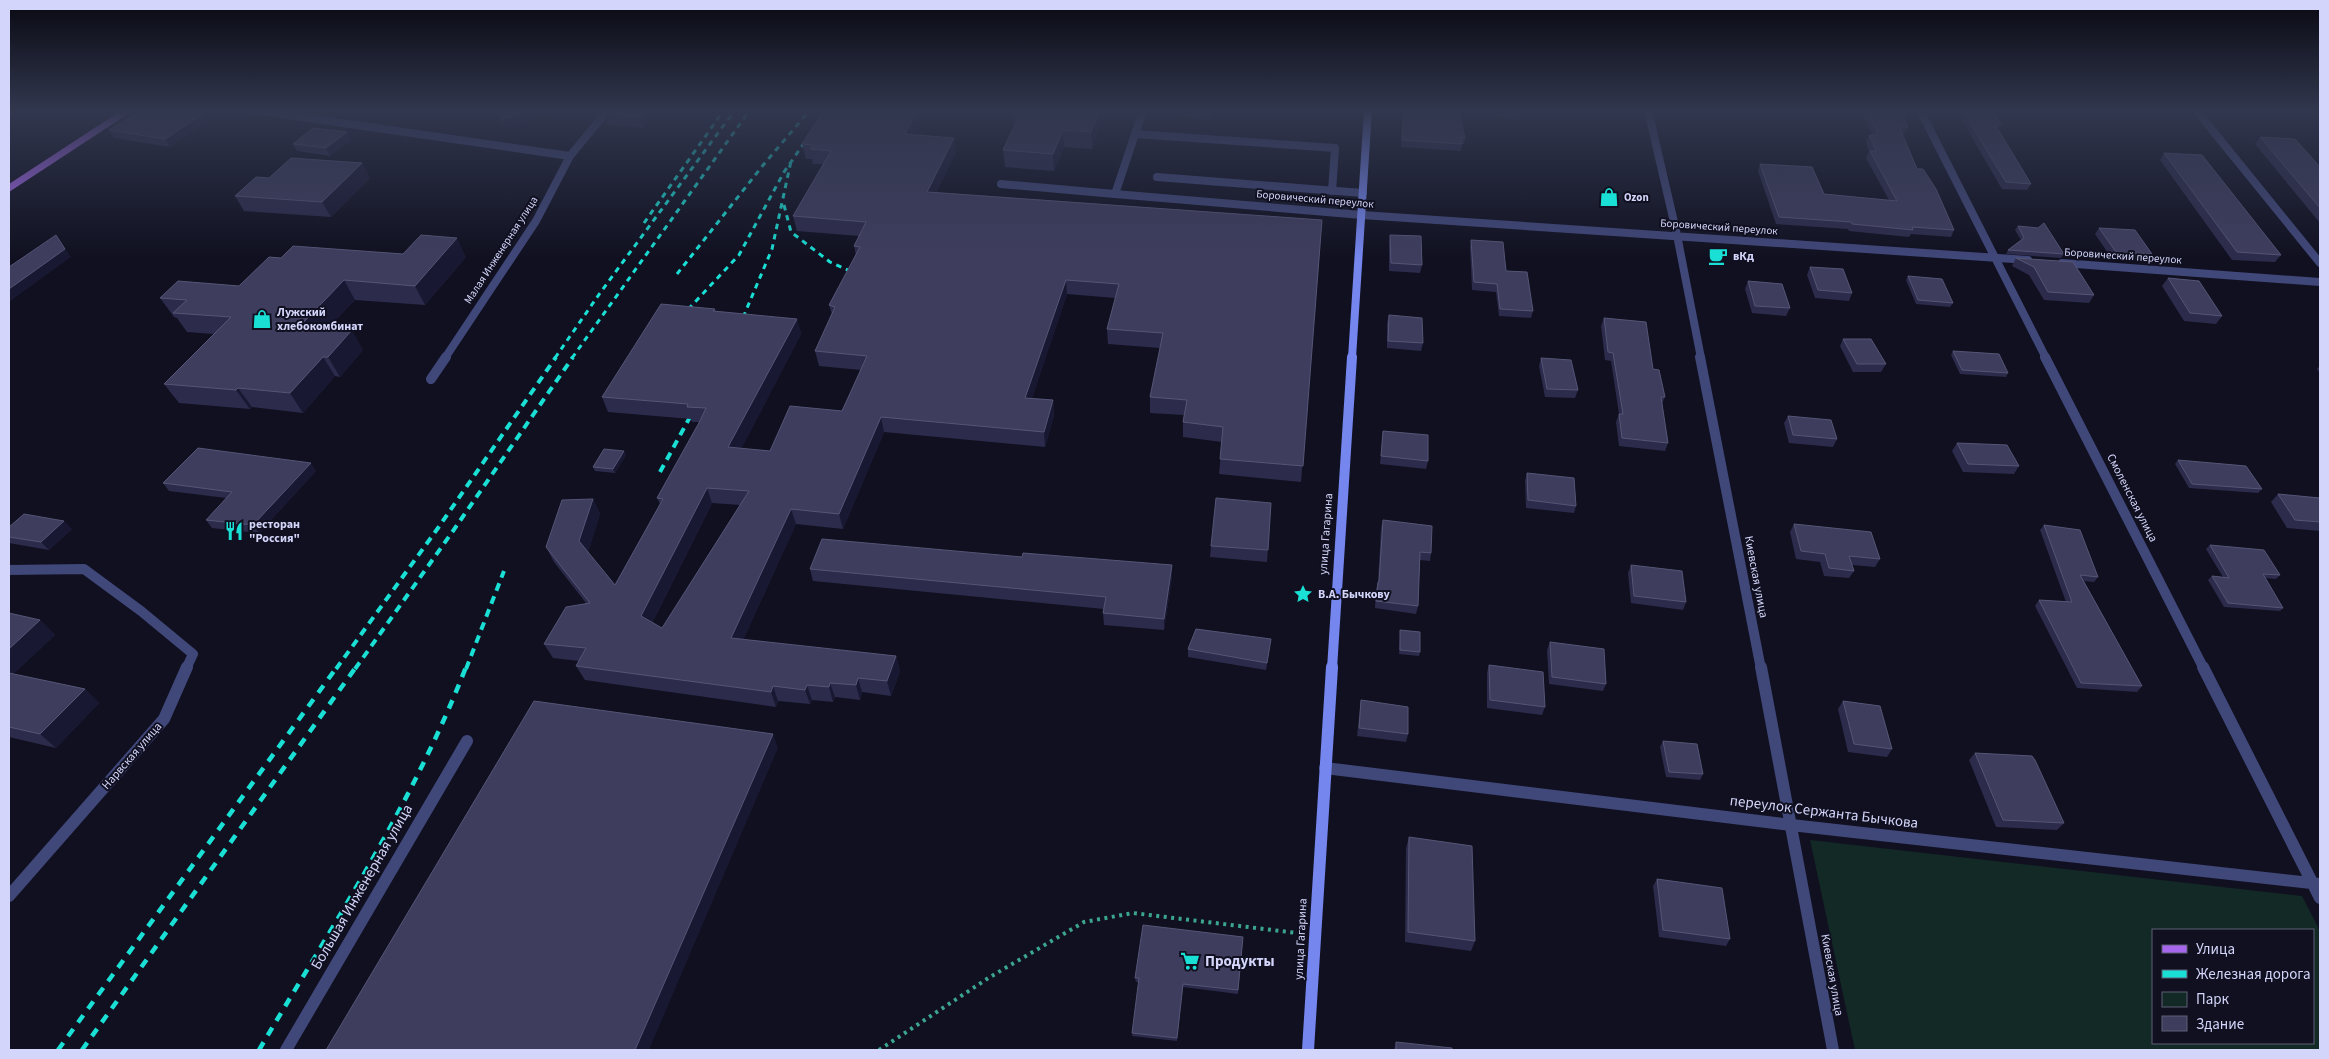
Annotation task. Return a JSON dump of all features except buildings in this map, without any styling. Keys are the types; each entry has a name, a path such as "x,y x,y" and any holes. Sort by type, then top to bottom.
{"main road":[{"path":"9,189 54,159"}],"street":[{"name":"Малая Инженерная улица","path":"430,379 536,221 568,159"},
{"path":"1115,194 1127,159"},
{"path":"1332,191 1334,159"},
{"name":"улица Гагарина","path":"1308,1050 1365,159"},
{"name":"Киевская улица","path":"1660,159 1678,235 1832,1050"},
{"name":"Смоленская улица","path":"1945,159 2316,883 2320,898"},
{"path":"2236,159 2320,263"},
{"path":"1157,177 1363,193"},
{"name":"Боровический переулок","path":"1001,184 1362,215 1678,235 2036,261"},
{"name":"Боровический переулок","path":"2055,262 2320,282"},
{"name":"Нарвская улица","path":"9,570 84,569 141,611 193,654 164,719 9,896"},
{"name":"Большая Инженерная улица","path":"286,1050 468,741"},
{"name":"переулок Сержанта Бычкова","path":"1325,768 1791,825 2316,883"}],"path":[{"path":"879,1050 990,977 1084,922 1133,913 1314,935"}],"green space":[{"path":"1810,840 2302,896 2320,931 2320,1050 1855,1050"}],"railway":[{"path":"644,223 689,159"},
{"path":"555,358 600,293 699,159"},
{"path":"572,358 715,159"},
{"path":"677,274 768,159"},
{"path":"681,317 739,255 791,162"},
{"path":"739,327 772,249 791,162"},
{"path":"784,205 791,232 830,262 859,275"},
{"path":"336,669 438,528 556,357"},
{"path":"355,669 573,357"},
{"path":"660,472 696,406"},
{"path":"466,669 504,571"},
{"path":"58,1050 337,667"},
{"path":"82,1050 356,667"},
{"path":"259,1050 343,910 397,815 422,767 466,667"}],"place":[{"name":"Ozon","path":"1609,197"},
{"name":"вКд","path":"1718,256"},
{"name":"Лужский хлебокомбинат","path":"262,319"},
{"name":"ресторан \"Россия\"","path":"234,531"},
{"name":"В.А. Бычкову","path":"1303,594"},
{"name":"Продукты","path":"1190,961"}]}
